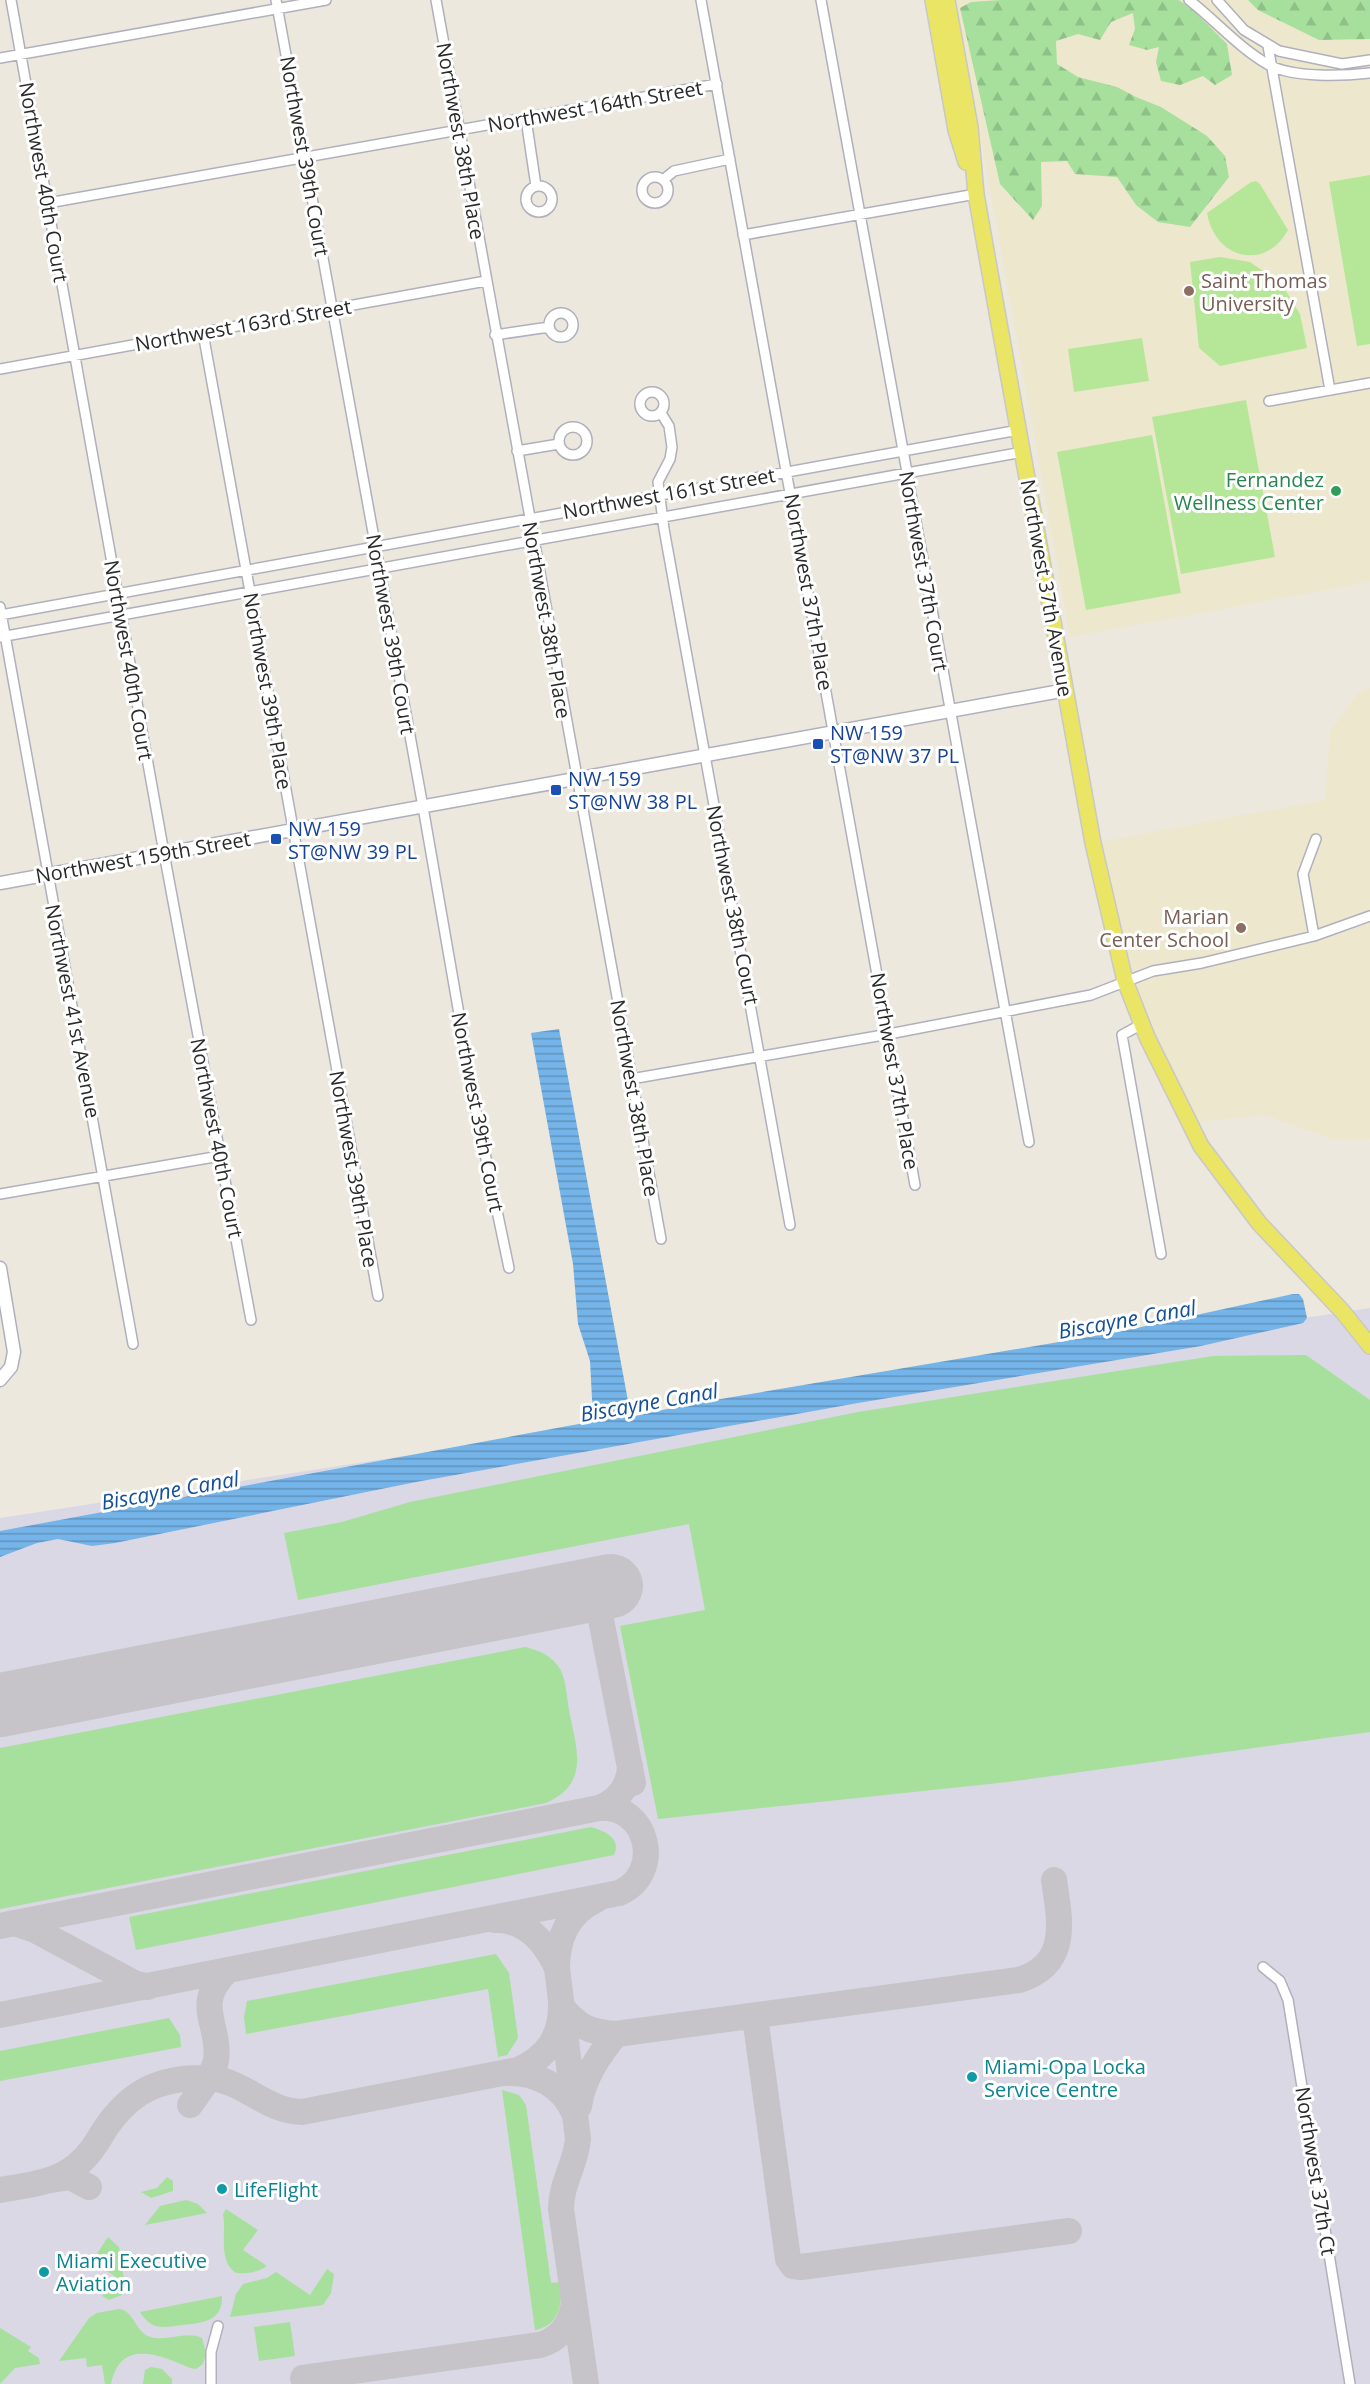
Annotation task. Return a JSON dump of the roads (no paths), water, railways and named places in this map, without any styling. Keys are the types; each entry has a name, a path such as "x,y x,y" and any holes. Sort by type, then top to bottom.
{"main road":[{"name":"Northwest 37th Avenue","path":"933,0 956,130 976,194"},
{"name":"Northwest 37th Avenue","path":"947,0 970,127 976,194 1018,430 1102,889 1125,981 1142,1024 1201,1146 1259,1223 1343,1312 1370,1346"}],"street":[{"name":"Northwest 40th Court","path":"10,0 251,1320"},
{"path":"0,58 277,4 326,0"},
{"name":"Northwest 38th Place","path":"436,0 495,335 661,1239"},
{"name":"Northwest 37th Place","path":"701,0 915,1185"},
{"name":"Northwest 37th Court","path":"821,0 1029,1142"},
{"path":"1189,0 1233,39 1270,66 1303,74 1345,76 1370,73"},
{"path":"1217,0 1244,30 1279,51 1342,64 1370,60"},
{"name":"Northwest 39th Court","path":"277,4 475,1106 509,1268"},
{"path":"1268,46 1330,390"},
{"name":"Northwest 164th Street","path":"48,203 717,84"},
{"path":"526,119 536,186"},
{"path":"663,180 674,171 730,159"},
{"path":"743,235 976,194"},
{"name":"Northwest 163rd Street","path":"0,369 486,281"},
{"path":"495,335 549,327"},
{"name":"Northwest 39th Place","path":"203,333 378,1296"},
{"path":"1269,401 1370,383"},
{"name":"Northwest 38th Court","path":"661,413 669,426 672,447 658,482 659,495 790,1225"},
{"name":"Northwest 161st Street","path":"0,612 375,547 1018,430"},
{"path":"517,451 559,444"},
{"name":"Northwest 161st Street","path":"3,637 1023,452"},
{"name":"Northwest 41st Avenue","path":"0,612 133,1344"},
{"name":"Northwest 159th Street","path":"0,883 1066,690"},
{"path":"1314,936 1303,874 1316,839"},
{"path":"631,1079 889,1034 1091,995 1153,971 1202,963 1314,936 1370,916"},
{"path":"1142,1024 1122,1035 1161,1254"},
{"path":"0,1194 220,1156"},
{"path":"0,1268 15,1352 13,1362 3,1377"},
{"name":"Northwest 37th Ct","path":"1263,1967 1280,1981 1288,2000 1350,2384"},
{"path":"212,2384 211,2352 218,2326"}],"water":[{"path":"559,1029 631,1417 685,1405 1118,1332 1293,1294 1299,1294 1303,1299 1307,1318 1303,1323 1201,1346 858,1403 416,1482 115,1543 92,1546 58,1539 37,1543 0,1557 0,1531 595,1421 590,1361 578,1324 573,1264 531,1033"}],"place":[{"name":"Saint Thomas University","path":"1189,291"},
{"name":"Fernandez Wellness Center","path":"1336,491"},
{"name":"NW 159 ST@NW 37 PL","path":"818,744"},
{"name":"NW 159 ST@NW 38 PL","path":"556,790"},
{"name":"NW 159 ST@NW 39 PL","path":"276,839"},
{"name":"Marian Center School","path":"1241,928"},
{"name":"Miami-Opa Locka Service Centre","path":"972,2077"},
{"name":"LifeFlight","path":"222,2189"},
{"name":"Miami Executive Aviation","path":"44,2272"}],"water label":[{"name":"Biscayne Canal","path":"1127,1319"},
{"name":"Biscayne Canal","path":"649,1402"},
{"name":"Biscayne Canal","path":"170,1490"}]}
